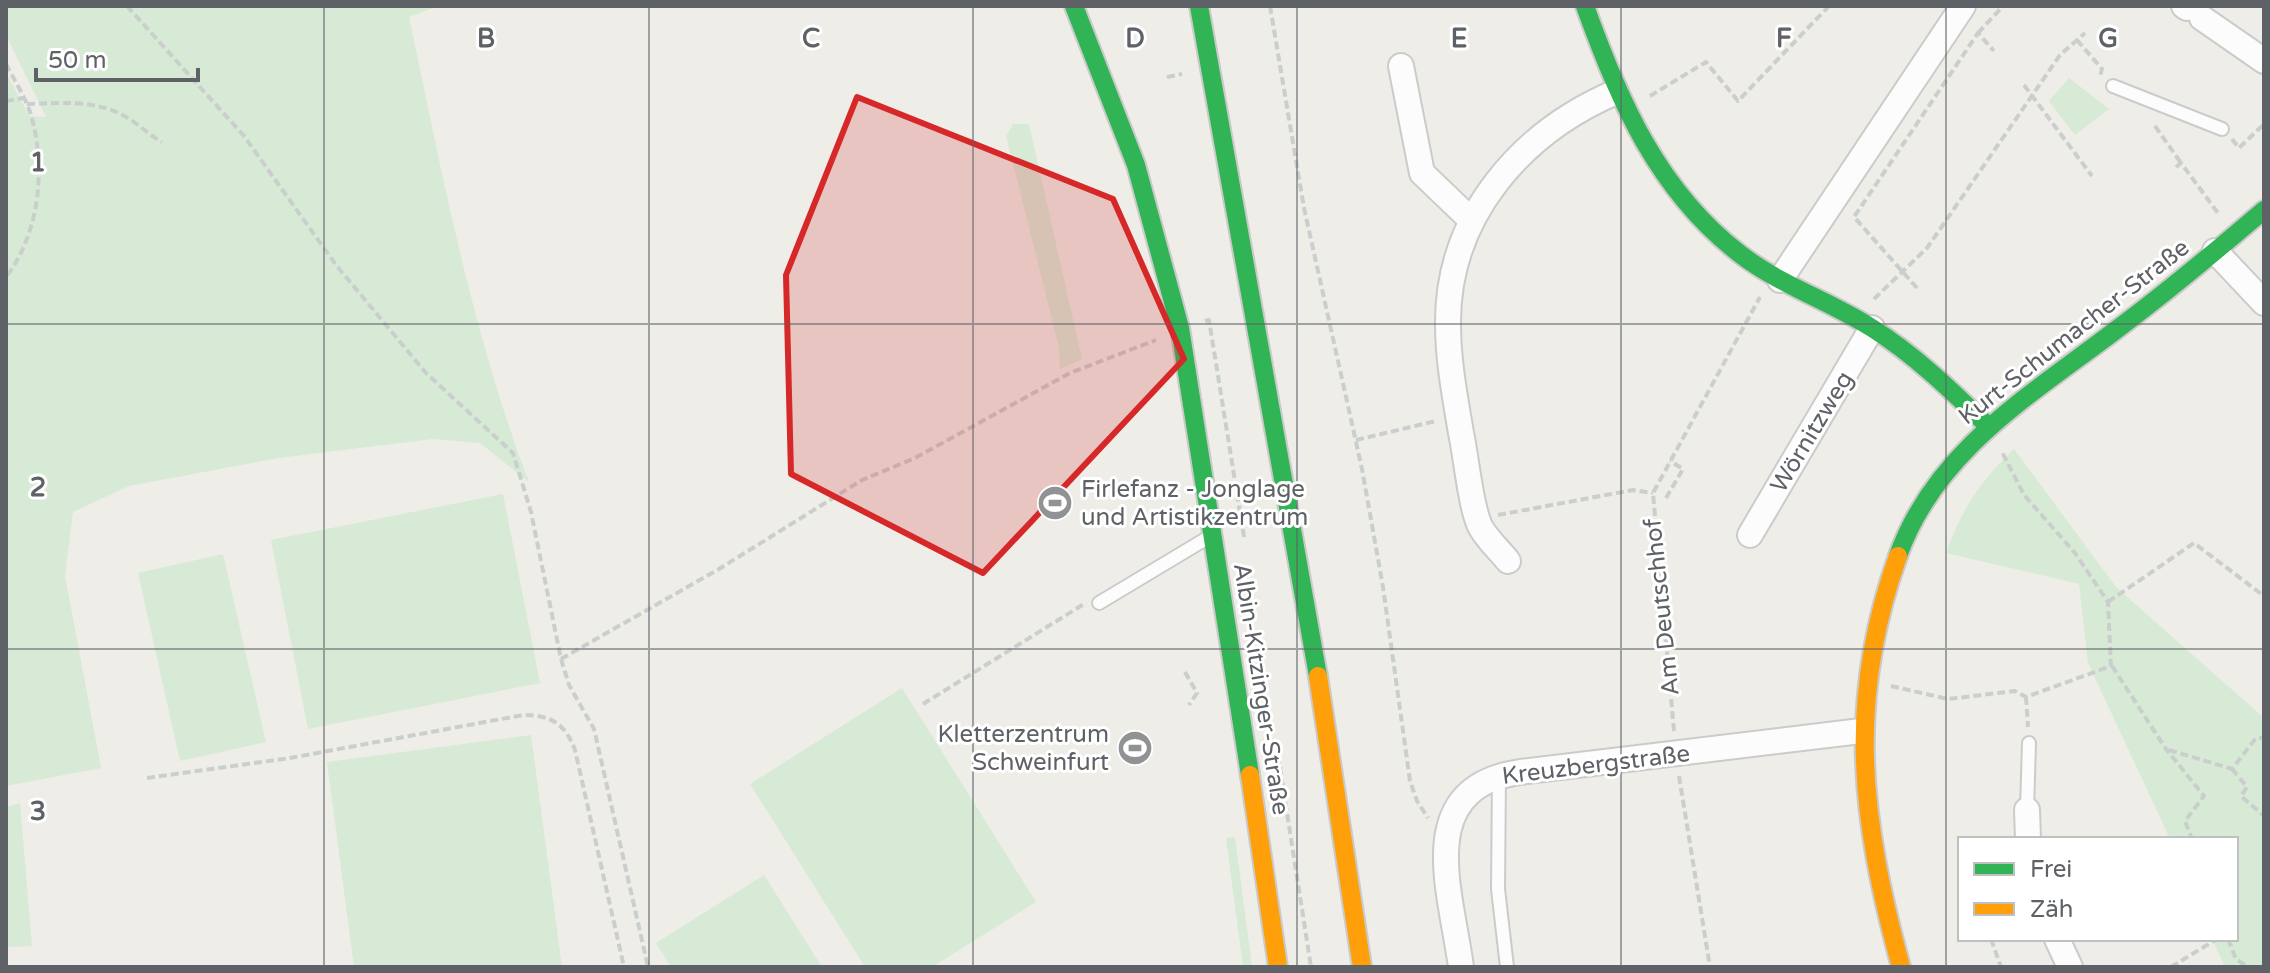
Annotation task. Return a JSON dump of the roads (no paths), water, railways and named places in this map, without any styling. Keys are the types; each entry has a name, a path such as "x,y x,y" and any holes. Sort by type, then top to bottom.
{"street":[{"name":"Albin-Kitzinger-Straße","path":"1074,6 1136,165 1180,332 1241,709 1278,967"},
{"path":"1199,6 1333,759 1362,967"},
{"path":"1585,6 1620,102 1640,142 1679,195 1727,244 1776,278 1863,323 1938,378 1988,426"},
{"path":"1776,278 1963,6"},
{"path":"2191,11 2264,61"},
{"path":"1401,66 1422,173 1471,220"},
{"path":"1508,561 1478,519 1459,418 1448,322 1452,286 1471,220 1486,194 1515,158 1550,126 1582,106 1620,102"},
{"name":"Kurt-Schumacher-Straße","path":"1901,967 1884,908 1869,833 1861,731 1865,680 1884,598 1903,542 1956,460 1988,426 2264,210"},
{"path":"2215,251 2264,303"},
{"name":"Wörnitzweg","path":"1750,535 1863,323"},
{"name":"Kreuzbergstraße","path":"1461,967 1446,856 1446,830 1459,802 1479,784 1499,775 1861,731"},
{"path":"2027,810 2028,837"},
{"path":"2058,941 2070,967"}],"lane":[{"path":"2113,86 2222,129"},
{"path":"1099,603 1212,535"},
{"path":"2027,810 2029,743"},
{"path":"1499,775 1498,889 1507,967"}],"place":[{"name":"Firlefanz - Jonglage und Artistikzentrum","path":"1055,503"},
{"name":"Kletterzentrum Schweinfurt","path":"1135,748"}]}
